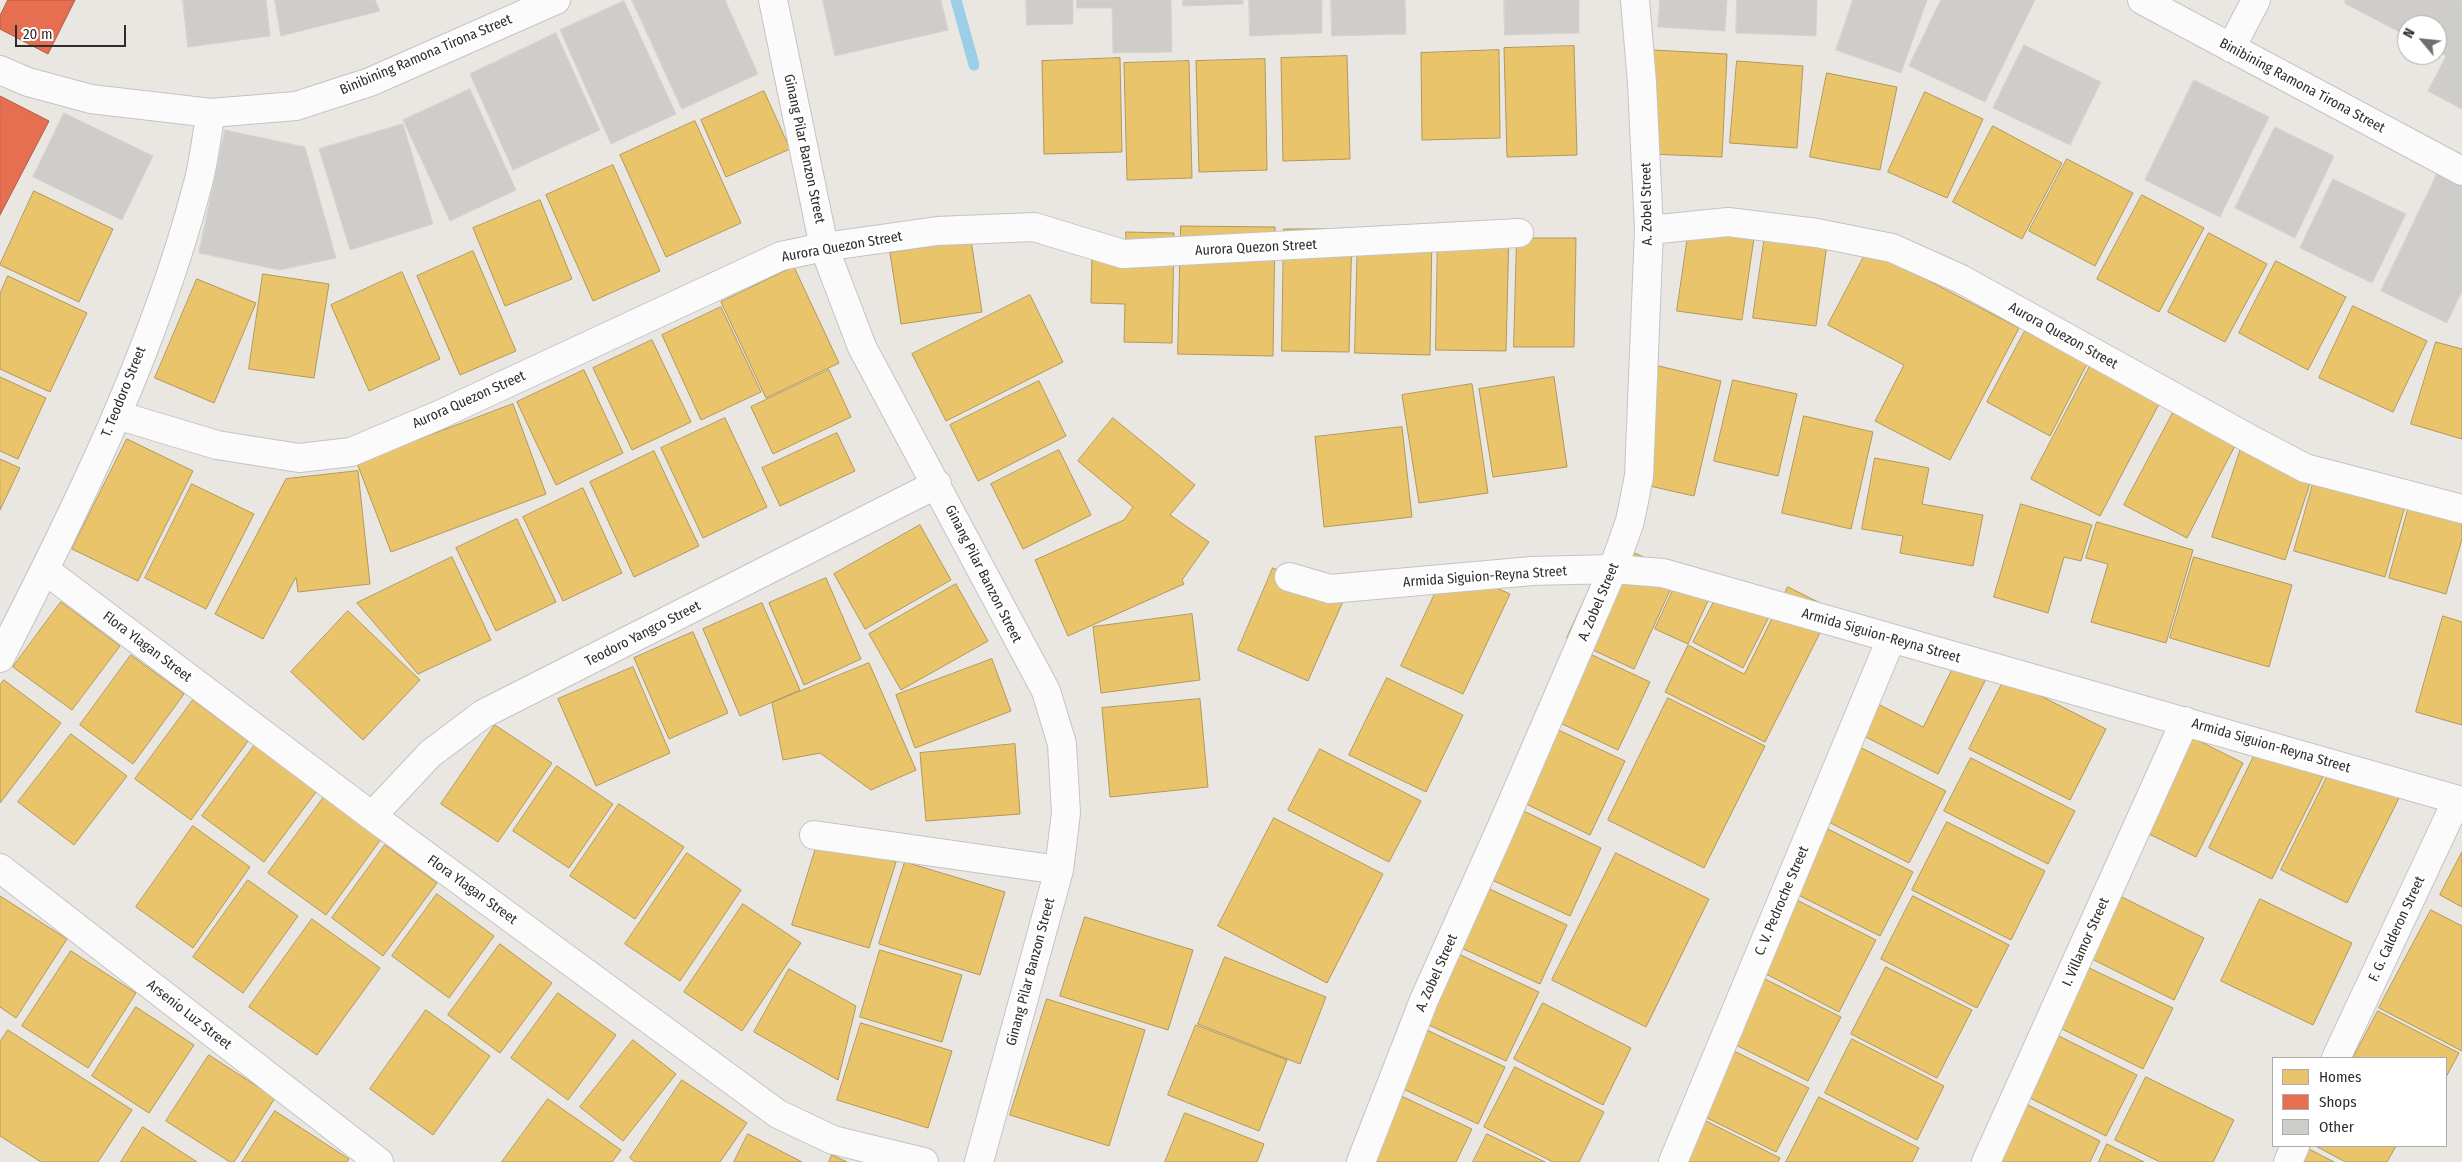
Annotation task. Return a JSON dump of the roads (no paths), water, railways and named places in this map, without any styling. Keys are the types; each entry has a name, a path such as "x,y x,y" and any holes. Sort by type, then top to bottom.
{"street":[{"name":"Binibining Ramona Tirona Street","path":"0,70 28,82 92,99 211,113 296,106 370,82 556,0"},
{"name":"Ginang Pilar Banzon Street","path":"774,0 824,247 862,347 937,484 1012,631 1046,692 1062,744 1066,813 1059,870 979,1162"},
{"name":"A. Zobel Street","path":"1361,1162 1424,1000 1502,826 1613,569 1630,520 1639,476 1649,230 1642,76 1635,0"},
{"name":"Binibining Ramona Tirona Street","path":"2142,0 2462,171"},
{"path":"2231,48 2256,0"},
{"name":"T. Teodoro Street","path":"0,658 45,570 117,415 172,270 198,186 211,113"},
{"name":"Aurora Quezon Street","path":"1649,230 1728,222 1818,234 1892,248 1962,280 2250,440 2305,468 2462,509"},
{"name":"Aurora Quezon Street","path":"117,415 217,445 290,457 299,458 351,452 438,415 780,256 824,247 937,232 1034,227 1123,254 1167,254 1519,233"},
{"name":"Teodoro Yangco Street","path":"372,816 430,754 483,714 937,484"},
{"name":"Armida Siguion-Reyna Street","path":"1289,577 1330,589 1532,572 1613,569 1663,573 2459,801"},
{"name":"Flora Ylagan Street","path":"45,570 372,816 778,1114 833,1140 924,1162"},
{"name":"C. V. Pedroche Street","path":"1673,1162 1891,639"},
{"name":"I. Villamor Street","path":"1986,1162 2185,721"},
{"name":"F. G. Calderon Street","path":"2336,1057 2459,801"},
{"path":"814,835 1059,870"},
{"name":"Arsenio Luz Street","path":"0,868 378,1162"},
{"path":"2288,1162 2296,1147"}],"waterway":[{"path":"956,0 974,65"}]}
